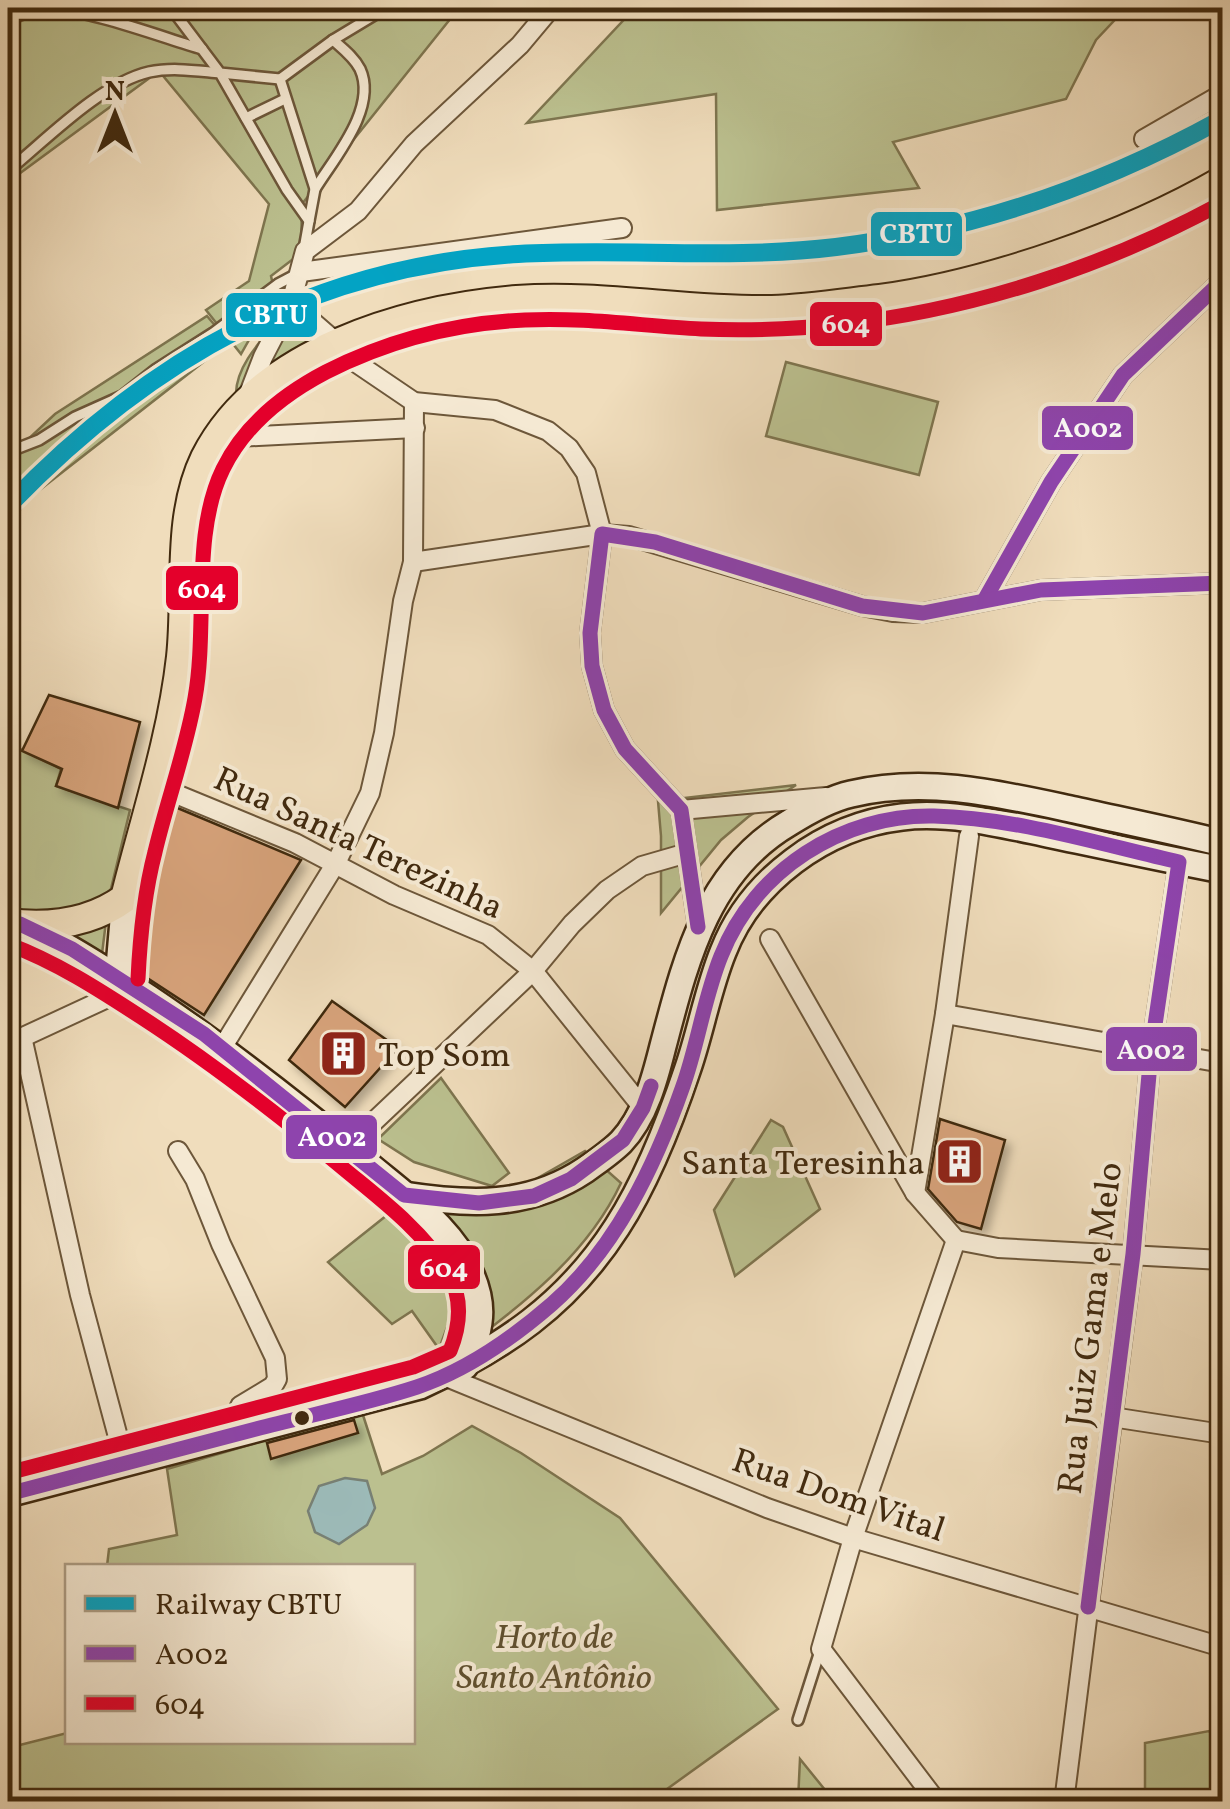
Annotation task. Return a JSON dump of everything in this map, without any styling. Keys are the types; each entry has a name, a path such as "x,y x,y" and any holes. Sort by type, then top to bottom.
{"main road":[{"path":"14,924 76,920 109,910 125,898 168,732 181,658 190,509 204,461 246,404 278,376 346,352 422,316 518,300 775,310 884,298 994,274 1109,235 1222,181"}],"street":[{"path":"246,404 263,358 292,303 302,264 316,241 358,211 414,144 520,46 550,8"},
{"path":"1144,139 1222,94"},
{"path":"302,264 622,228"},
{"path":"985,599 1060,468 1123,376 1222,281"},
{"path":"292,303 346,352 414,402 495,410 548,431 569,448 586,473 602,534 590,633 592,666 600,695 626,748 681,810 698,927"},
{"path":"222,1048 336,863 370,793 413,562 414,402"},
{"path":"218,438 416,428"},
{"path":"413,562 602,534 656,542 862,606 923,613 1041,590 1222,583"},
{"name":"Rua Santa Terezinha","path":"154,785 251,823 394,895 488,934 533,971 644,1108"},
{"path":"681,810 907,786 969,788 1222,843"},
{"path":"404,1195 478,1203 534,1196 571,1180 623,1140 644,1108 698,927 718,890 760,844 808,811 846,795"},
{"path":"8,1494 399,1393 454,1371 534,1322 567,1290 617,1228 664,1136 723,951 756,895 782,869 847,831 902,817 988,822 1222,870"},
{"path":"915,1193 969,836"},
{"path":"347,1147 533,971 572,924 608,890 642,866 687,853"},
{"name":"Rua Juiz Gama e Melo","path":"1064,1802 1133,1254 1152,1052 1179,862"},
{"path":"125,898 125,983"},
{"path":"14,924 72,949 222,1048 404,1195 462,1256 482,1308 480,1324 454,1371"},
{"path":"770,939 915,1193 956,1240 998,1248 1222,1260"},
{"path":"125,983 15,1040 125,1463"},
{"path":"945,1014 1222,1063"},
{"path":"178,1151 195,1180 275,1358 274,1386 240,1406 242,1434"},
{"path":"938,1802 820,1649 853,1538 956,1240"},
{"name":"Rua Dom Vital","path":"454,1371 749,1500 853,1538 1222,1647"},
{"path":"1112,1418 1222,1434"}],"lane":[{"path":"171,8 220,73 286,190 309,220"},
{"path":"8,171 127,80 147,72 174,69 280,79 386,8"},
{"path":"8,21 27,12 47,9 202,48"},
{"path":"8,452 122,396 302,264 315,189 360,112 364,89 359,68 333,40"},
{"path":"280,79 315,189"},
{"path":"246,118 286,98"},
{"path":"798,1720 820,1649"}],"green space":[{"path":"8,8 459,8 302,204 301,253 271,276 275,294 241,354 206,310 249,281 269,204 159,71 8,182"},
{"path":"635,8 1126,8 1096,40 1066,99 893,142 919,188 717,210 716,94 527,123"},
{"path":"284,313 293,326 324,339 277,362 236,393 247,360"},
{"path":"207,316 229,342 28,499 8,526 8,458 55,414"},
{"path":"786,362 938,402 919,475 766,436"},
{"path":"8,743 61,769 56,786 130,810 109,897 100,970 8,918"},
{"path":"796,785 721,840 661,913 658,801"},
{"path":"441,1078 509,1173 492,1186 414,1162 378,1139"},
{"path":"771,1120 783,1127 820,1209 735,1276 714,1210"},
{"path":"585,1151 621,1183 605,1212 586,1239 541,1286 438,1368 469,1295 457,1261 399,1191 476,1195 522,1187"},
{"path":"396,1208 449,1258 456,1303 439,1349 412,1311 392,1324 328,1262"},
{"name":"Horto de Santo Antônio","path":"362,1412 382,1474 423,1456 472,1426 620,1518 778,1709 649,1802 8,1801 8,1748 65,1734 65,1744 415,1744 415,1564 107,1564 109,1549 177,1535 167,1469"},
{"path":"1209,1731 1222,1749 1222,1801 1145,1801 1145,1743"},
{"path":"800,1759 834,1801 798,1801"}],"water":[{"path":"345,1478 367,1481 375,1508 367,1525 339,1544 315,1532 308,1511 319,1486"}],"building":[{"path":"49,695 140,722 118,808 56,786 62,769 22,751"},
{"path":"168,804 301,860 204,1015 135,970 141,904"},
{"name":"Top Som","path":"332,1001 398,1048 345,1107 289,1060"},
{"name":"Santa Teresinha","path":"940,1119 1005,1140 981,1229 957,1222 928,1189"},
{"path":"354,1420 358,1433 271,1459 267,1443"}],"rail line":[{"name":"CBTU","path":"8,506 118,406 177,365 239,329 303,300 371,278 443,262 518,254 756,253 887,239 1035,202 1130,165 1222,119"}],"transit line":[{"name":"604","path":"138,979 148,884 195,698 204,551 213,495 223,469 242,439 295,390 373,351 473,325 547,319 701,329 772,329 844,324 942,308 1086,265 1222,203"},
{"name":"A002","path":"985,599 1051,482 1123,375 1222,281"},
{"name":"A002","path":"698,927 681,810 625,749 604,710 592,666 590,633 602,534 655,542 862,606 923,613 1041,590 1222,583"},
{"name":"A002","path":"8,1494 397,1393 453,1372 505,1341 575,1282 596,1258 631,1204 660,1146 683,1086 721,956 736,925 779,873 835,837 867,825 934,816 996,821 1179,862 1151,1052 1133,1254 1088,1607"},
{"name":"A002","path":"8,923 20,924 72,949 204,1034 404,1195 479,1203 534,1196 571,1179 623,1140 643,1108 651,1086"},
{"name":"604","path":"8,944 93,986 141,1017 320,1149 413,1228 447,1271 459,1311 450,1351 413,1367 8,1473"}],"place":[{"name":"Top Som","path":"343,1054"},
{"name":"Santa Teresinha","path":"960,1162"}]}
